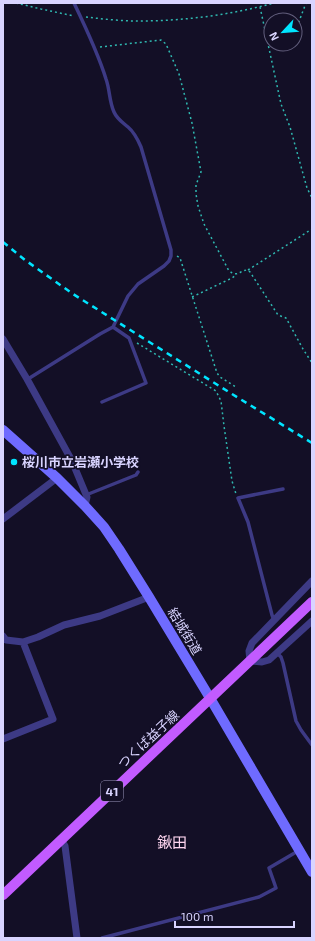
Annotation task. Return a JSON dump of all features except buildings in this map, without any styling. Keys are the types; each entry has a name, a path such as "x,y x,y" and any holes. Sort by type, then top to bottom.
{"main road":[{"name":"つくば益子線","path":"3,895 312,602"}],"street":[{"path":"3,339 72,461 87,496 85,506"},
{"name":"結城街道","path":"3,430 57,478 85,506 104,527 120,549 210,698 312,872"},
{"path":"3,519 57,478"},
{"path":"312,581 252,643 249,651 250,661 266,662 312,621"},
{"path":"3,636 6,640 23,642 64,625 100,616 149,597"},
{"path":"3,739 53,719 23,642"},
{"path":"61,839 65,846 77,938"}],"lane":[{"path":"27,379 113,327 128,296 138,284 164,266 169,261 171,256 171,250 142,147 136,136 117,118 114,113 110,101 107,80 95,48 74,3"},
{"path":"102,402 146,383 129,338 113,327"},
{"path":"86,495 136,475 138,472"},
{"path":"274,620 248,522 238,498 283,488"},
{"path":"277,653 281,657 283,663 296,721 312,745"},
{"path":"102,938 259,897 276,888 269,868 299,850"}],"path":[{"path":"16,3 73,15"},
{"path":"87,17 137,21 183,20 240,11 274,3"},
{"path":"260,7 263,22"},
{"path":"95,48 161,40 166,44 179,74 192,123 201,172 196,185 198,206 204,224 229,271 236,275"},
{"path":"269,52 281,104 290,127 307,188 312,198"},
{"path":"192,297 248,270 312,229"},
{"path":"171,256 180,258 217,373 220,378 236,387"},
{"path":"248,270 278,315 286,318 312,363"},
{"path":"129,338 216,391 221,401 232,481 238,498"}],"railway":[{"path":"3,242 25,260 73,294 312,443"}],"place":[{"name":"桜川市立岩瀬小学校","path":"14,462"}],"district":[{"name":"鍬田","path":"172,842"}]}
